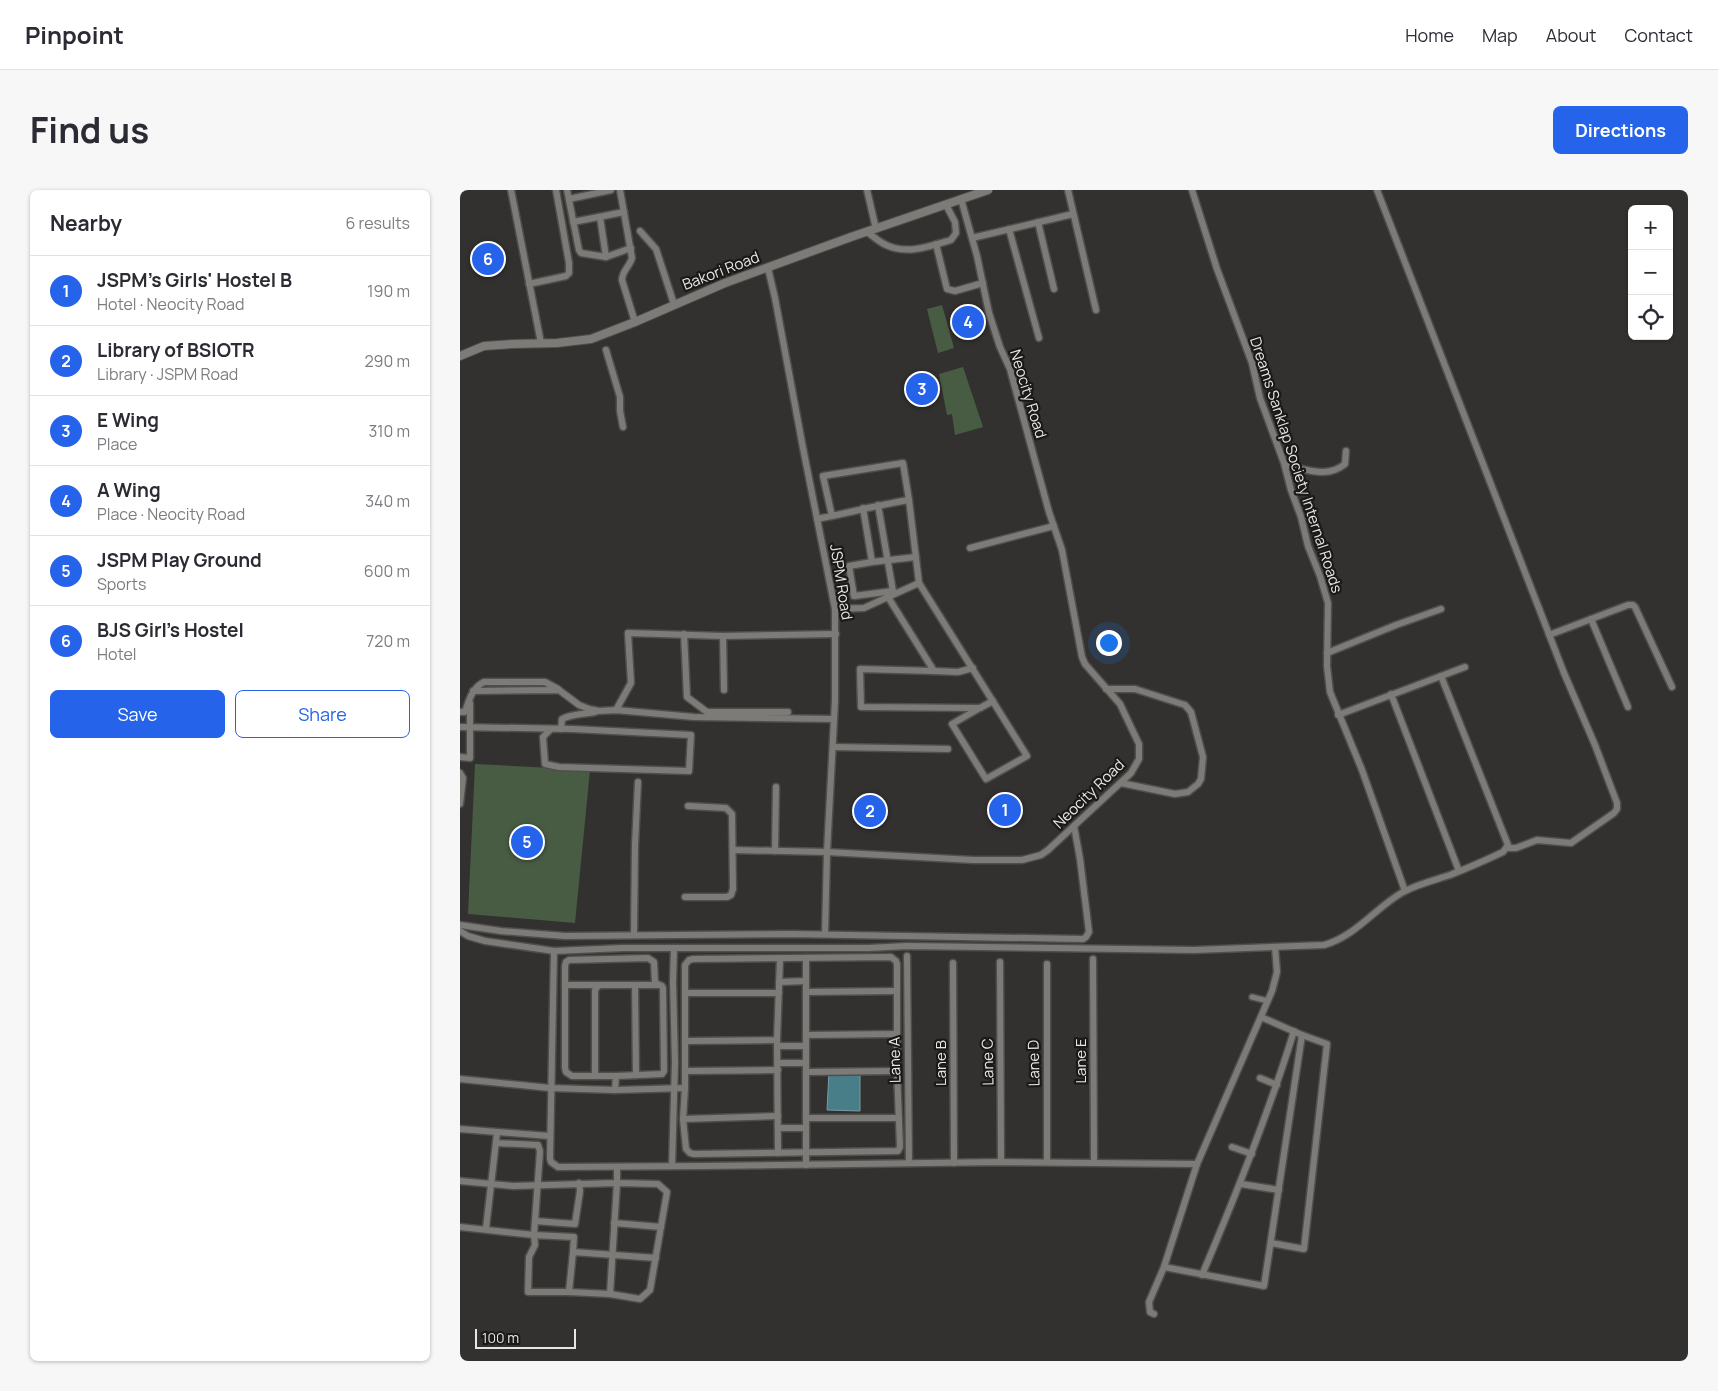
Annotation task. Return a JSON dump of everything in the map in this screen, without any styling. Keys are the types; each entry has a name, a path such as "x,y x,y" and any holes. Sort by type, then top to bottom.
{"street":[{"path":"511,190 541,343"},
{"path":"529,284 566,276 569,273 569,263 556,190"},
{"path":"567,190 581,253 606,257 631,248"},
{"path":"569,199 611,190"},
{"path":"620,190 632,258 631,263 622,275 622,280 635,322"},
{"path":"867,190 876,229"},
{"name":"Bakori Road","path":"460,356 484,346 591,339 674,304 768,268 988,190"},
{"path":"1068,190 1096,310"},
{"name":"Dreams Sanklap Society Internal Roads","path":"1192,190 1217,269 1252,363 1260,398 1285,465 1308,546 1328,603 1330,692 1338,715 1351,741 1405,891"},
{"path":"1377,190 1549,635 1617,803 1617,809 1614,813 1571,843 1538,840 1516,848 1507,848"},
{"name":"Neocity Road","path":"733,850 827,852 973,860 1022,860 1041,855 1121,783 1136,766 1140,753 1139,744 1120,704 1085,664 1082,657 1062,550 1010,369 991,320 961,199"},
{"path":"867,232 886,245 897,249 910,250 951,240 956,233 955,222 946,205"},
{"path":"573,222 624,212"},
{"path":"972,238 1073,214"},
{"path":"600,217 606,257"},
{"path":"1038,222 1054,290"},
{"path":"1009,229 1039,338"},
{"path":"640,231 656,249 674,304"},
{"path":"936,244 947,289 955,291 983,283"},
{"name":"JSPM Road","path":"768,268 835,609 834,719 825,934"},
{"path":"606,350 620,397 623,427"},
{"path":"1285,465 1325,473 1338,469 1345,464 1346,451"},
{"path":"832,516 823,476 903,463 919,582 973,668 1027,756 986,779 952,724 993,701"},
{"path":"817,518 909,500"},
{"path":"878,505 888,561 891,594 934,671"},
{"path":"863,508 872,562"},
{"path":"970,548 1054,526"},
{"path":"891,594 854,596 848,566 916,557"},
{"path":"835,609 864,608 919,582"},
{"path":"1549,635 1632,605 1635,607 1672,687"},
{"path":"1328,653 1441,609"},
{"path":"1591,619 1628,707"},
{"path":"616,710 631,684 628,633 723,636 836,634"},
{"path":"684,634 687,697 707,712 788,712"},
{"path":"723,636 724,690"},
{"path":"1338,715 1465,667"},
{"path":"973,668 958,672 860,669 860,707 980,708"},
{"path":"460,932 485,941 554,951 623,948 868,948 907,946 1194,950 1310,947 1332,943 1352,932 1386,903 1405,891 1459,871 1504,852 1507,848 1508,845 1441,676"},
{"path":"1106,689 1134,689 1185,705 1191,712 1203,757 1198,784 1188,792 1175,794 1121,783"},
{"path":"460,712 465,712 473,691 560,690 579,705 588,709 694,717 834,719"},
{"path":"1391,694 1459,871"},
{"path":"460,757 470,758 470,699"},
{"path":"562,728 562,719 566,717 583,715 599,710"},
{"path":"460,727 562,728 691,735 689,771 560,767 545,764 543,737 551,729"},
{"path":"833,747 948,749"},
{"path":"460,773 463,778 460,804"},
{"path":"634,935 634,845 638,782"},
{"path":"775,851 776,787"},
{"path":"685,897 727,897 733,889 732,814 730,810 726,808 688,806"},
{"path":"460,925 539,934 825,934 1083,939 1088,932 1080,859 1074,826"},
{"path":"1154,1314 1150,1312 1149,1302 1164,1267 1196,1164 1272,991 1277,972 1275,947"},
{"path":"672,1166 674,948"},
{"path":"792,948 792,958"},
{"path":"554,951 550,1158 551,1162 558,1167 1001,1162 1196,1164"},
{"name":"Lane A","path":"907,956 909,1163"},
{"path":"565,985 662,986 664,1071 662,1074 616,1076 572,1076 566,1072 565,1068 565,985 566,962 572,959 648,958 653,960 654,980 657,985"},
{"path":"778,1153 777,1043 780,958"},
{"path":"792,958 894,958 897,964 896,1034 900,1147 898,1151 690,1153 686,1148 683,1119 685,1088 684,965 689,960 792,958"},
{"path":"806,958 806,1165"},
{"name":"Lane E","path":"1093,959 1094,1162"},
{"name":"Lane C","path":"1000,962 1001,1162"},
{"name":"Lane B","path":"953,963 954,1163"},
{"name":"Lane D","path":"1047,964 1047,1162"},
{"path":"779,982 806,981"},
{"path":"595,1076 594,993 599,985"},
{"path":"634,985 636,1075"},
{"path":"806,992 896,991"},
{"path":"685,993 779,992"},
{"path":"1252,997 1268,1001"},
{"path":"674,1017 685,1016"},
{"path":"1261,1017 1327,1044 1304,1249 1271,1244"},
{"path":"1202,1275 1241,1184 1277,1085 1294,1031"},
{"path":"806,1036 896,1034"},
{"path":"1164,1267 1264,1286 1302,1035"},
{"path":"685,1041 777,1043 806,1046"},
{"path":"685,1072 806,1063"},
{"path":"806,1072 897,1072"},
{"path":"616,1076 616,1090"},
{"path":"1260,1078 1277,1085"},
{"path":"460,1079 550,1088 616,1090 685,1088"},
{"path":"683,1119 778,1116"},
{"path":"806,1118 899,1118"},
{"path":"779,1128 806,1128"},
{"path":"460,1129 550,1136"},
{"path":"486,1228 497,1133"},
{"path":"460,1182 539,1186 579,1183 658,1184 667,1192 650,1290 640,1299 610,1294 528,1292 529,1257 535,1245 534,1235 539,1186 540,1151 538,1145 496,1143"},
{"path":"1232,1147 1252,1154"},
{"path":"610,1294 617,1167"},
{"path":"569,1292 580,1191 579,1183"},
{"path":"1241,1184 1279,1190"},
{"path":"535,1220 575,1224"},
{"path":"614,1223 661,1227"},
{"path":"460,1227 486,1228 534,1235 574,1237"},
{"path":"573,1252 656,1258"}],"green space":[{"path":"942,305 954,348 938,353 927,309"},
{"path":"963,367 983,427 955,435 952,414 947,415 939,374"},
{"path":"475,764 590,770 575,923 468,914"}],"water":[{"path":"829,1072 860,1072 860,1111 827,1110"}],"place":[{"name":"BJS Girl's Hostel","path":"488,259"},
{"name":"A Wing","path":"968,322"},
{"name":"E Wing","path":"922,389"},
{"name":"JSPM's Girls' Hostel B","path":"1005,810"},
{"name":"Library of BSIOTR","path":"870,811"},
{"name":"JSPM Play Ground","path":"527,842"}]}
